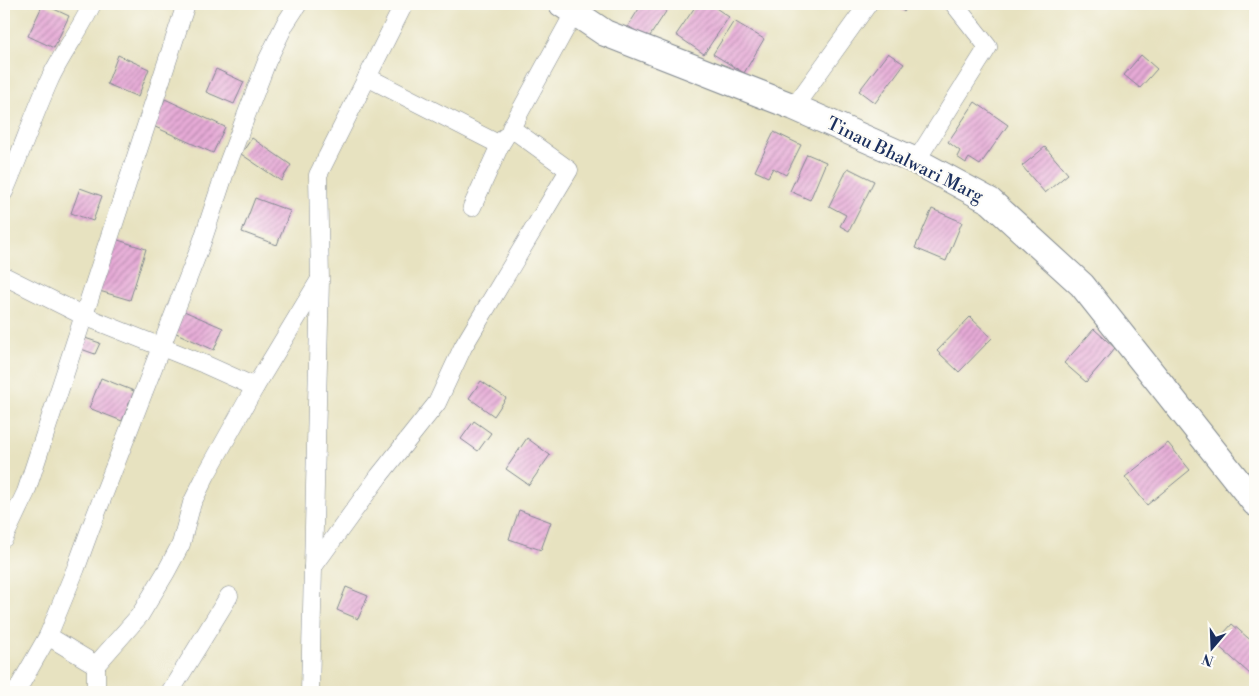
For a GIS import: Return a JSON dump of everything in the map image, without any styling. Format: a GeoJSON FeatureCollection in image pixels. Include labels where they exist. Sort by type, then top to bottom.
{"type":"FeatureCollection","features":[{"type":"Feature","properties":{"kind":"street"},"geometry":{"type":"LineString","coordinates":[[4,192],[50,80],[92,4]]}},
{"type":"Feature","properties":{"kind":"street"},"geometry":{"type":"LineString","coordinates":[[4,538],[26,492],[186,4]]}},
{"type":"Feature","properties":{"kind":"street"},"geometry":{"type":"LineString","coordinates":[[16,692],[48,636],[76,568],[202,242],[228,163],[267,61],[285,24],[298,4]]}},
{"type":"Feature","properties":{"kind":"street"},"geometry":{"type":"LineString","coordinates":[[310,692],[320,280],[318,175],[404,4]]}},
{"type":"Feature","properties":{"kind":"street"},"geometry":{"type":"LineString","coordinates":[[794,107],[868,4]]}},
{"type":"Feature","properties":{"kind":"street"},"geometry":{"type":"LineString","coordinates":[[916,161],[988,47],[954,4]]}},
{"type":"Feature","properties":{"kind":"street"},"geometry":{"type":"LineString","coordinates":[[472,207],[500,145],[511,128],[568,8]]}},
{"type":"Feature","properties":{"kind":"street","name":"Tinau Bhalwari Marg"},"geometry":{"type":"LineString","coordinates":[[568,8],[605,33],[794,107],[916,161],[990,201],[1082,285],[1255,503]]}},
{"type":"Feature","properties":{"kind":"street"},"geometry":{"type":"LineString","coordinates":[[367,76],[500,145]]}},
{"type":"Feature","properties":{"kind":"street"},"geometry":{"type":"LineString","coordinates":[[313,567],[379,476],[437,403],[464,347],[569,170],[511,128]]}},
{"type":"Feature","properties":{"kind":"street"},"geometry":{"type":"LineString","coordinates":[[4,276],[84,316],[255,386]]}},
{"type":"Feature","properties":{"kind":"street"},"geometry":{"type":"LineString","coordinates":[[96,692],[96,665],[140,616],[166,572],[181,544],[192,503],[206,475],[255,386],[320,280]]}},
{"type":"Feature","properties":{"kind":"street"},"geometry":{"type":"LineString","coordinates":[[170,692],[229,596]]}},
{"type":"Feature","properties":{"kind":"street"},"geometry":{"type":"LineString","coordinates":[[48,636],[96,665]]}},
{"type":"Feature","properties":{"kind":"building"},"geometry":{"type":"Polygon","coordinates":[[[43,4],[69,16],[54,48],[28,36],[43,4]]]}},
{"type":"Feature","properties":{"kind":"building"},"geometry":{"type":"Polygon","coordinates":[[[642,4],[671,4],[648,39],[628,26],[642,4]]]}},
{"type":"Feature","properties":{"kind":"building"},"geometry":{"type":"Polygon","coordinates":[[[697,4],[710,4],[729,17],[704,54],[676,35],[697,4]]]}},
{"type":"Feature","properties":{"kind":"building"},"geometry":{"type":"Polygon","coordinates":[[[895,4],[911,4],[904,12],[895,4]]]}},
{"type":"Feature","properties":{"kind":"building"},"geometry":{"type":"Polygon","coordinates":[[[734,21],[764,39],[744,73],[713,54],[734,21]]]}},
{"type":"Feature","properties":{"kind":"building"},"geometry":{"type":"Polygon","coordinates":[[[888,53],[904,64],[875,103],[859,91],[888,53]]]}},
{"type":"Feature","properties":{"kind":"building"},"geometry":{"type":"Polygon","coordinates":[[[118,55],[149,69],[138,97],[107,84],[118,55]]]}},
{"type":"Feature","properties":{"kind":"building"},"geometry":{"type":"Polygon","coordinates":[[[1141,55],[1157,69],[1140,88],[1124,75],[1141,55]]]}},
{"type":"Feature","properties":{"kind":"building"},"geometry":{"type":"Polygon","coordinates":[[[216,69],[244,82],[234,104],[206,92],[216,69]]]}},
{"type":"Feature","properties":{"kind":"building"},"geometry":{"type":"Polygon","coordinates":[[[165,99],[225,127],[213,153],[153,126],[165,99]]]}},
{"type":"Feature","properties":{"kind":"building"},"geometry":{"type":"Polygon","coordinates":[[[975,102],[1008,125],[980,165],[969,158],[966,163],[957,157],[960,151],[948,142],[975,102]]]}},
{"type":"Feature","properties":{"kind":"building"},"geometry":{"type":"Polygon","coordinates":[[[774,132],[801,145],[786,175],[773,168],[768,177],[755,171],[774,132]]]}},
{"type":"Feature","properties":{"kind":"building"},"geometry":{"type":"Polygon","coordinates":[[[252,138],[291,165],[281,181],[241,154],[252,138]]]}},
{"type":"Feature","properties":{"kind":"building"},"geometry":{"type":"Polygon","coordinates":[[[1045,147],[1068,174],[1045,193],[1022,166],[1045,147]]]}},
{"type":"Feature","properties":{"kind":"building"},"geometry":{"type":"Polygon","coordinates":[[[807,154],[826,162],[810,200],[790,191],[807,154]]]}},
{"type":"Feature","properties":{"kind":"building"},"geometry":{"type":"Polygon","coordinates":[[[848,168],[874,181],[849,231],[840,226],[846,215],[829,206],[848,168]]]}},
{"type":"Feature","properties":{"kind":"building"},"geometry":{"type":"Polygon","coordinates":[[[80,188],[102,196],[93,221],[71,213],[80,188]]]}},
{"type":"Feature","properties":{"kind":"building"},"geometry":{"type":"Polygon","coordinates":[[[255,198],[290,211],[277,245],[242,232],[255,198]]]}},
{"type":"Feature","properties":{"kind":"building"},"geometry":{"type":"Polygon","coordinates":[[[932,209],[962,222],[946,261],[915,248],[932,209]]]}},
{"type":"Feature","properties":{"kind":"building"},"geometry":{"type":"Polygon","coordinates":[[[112,238],[146,249],[130,300],[96,290],[112,238]]]}},
{"type":"Feature","properties":{"kind":"building"},"geometry":{"type":"Polygon","coordinates":[[[184,311],[223,328],[214,350],[174,332],[184,311]]]}},
{"type":"Feature","properties":{"kind":"building"},"geometry":{"type":"Polygon","coordinates":[[[970,317],[992,338],[959,372],[937,351],[970,317]]]}},
{"type":"Feature","properties":{"kind":"building"},"geometry":{"type":"Polygon","coordinates":[[[1094,329],[1115,348],[1086,382],[1064,363],[1094,329]]]}},
{"type":"Feature","properties":{"kind":"building"},"geometry":{"type":"Polygon","coordinates":[[[85,338],[100,343],[95,354],[81,349],[85,338]]]}},
{"type":"Feature","properties":{"kind":"building"},"geometry":{"type":"Polygon","coordinates":[[[101,378],[134,391],[122,421],[89,408],[101,378]]]}},
{"type":"Feature","properties":{"kind":"building"},"geometry":{"type":"Polygon","coordinates":[[[481,381],[506,398],[494,416],[469,398],[481,381]]]}},
{"type":"Feature","properties":{"kind":"building"},"geometry":{"type":"Polygon","coordinates":[[[474,421],[491,433],[478,451],[461,439],[474,421]]]}},
{"type":"Feature","properties":{"kind":"building"},"geometry":{"type":"Polygon","coordinates":[[[527,438],[550,455],[529,485],[506,469],[527,438]]]}},
{"type":"Feature","properties":{"kind":"building"},"geometry":{"type":"Polygon","coordinates":[[[1168,443],[1190,470],[1147,505],[1125,477],[1168,443]]]}},
{"type":"Feature","properties":{"kind":"building"},"geometry":{"type":"Polygon","coordinates":[[[519,510],[551,522],[541,550],[509,539],[519,510]]]}},
{"type":"Feature","properties":{"kind":"building"},"geometry":{"type":"Polygon","coordinates":[[[346,587],[368,596],[358,619],[337,610],[346,587]]]}},
{"type":"Feature","properties":{"kind":"building"},"geometry":{"type":"Polygon","coordinates":[[[1232,624],[1255,644],[1255,668],[1250,674],[1215,643],[1232,624]]]}}]}
